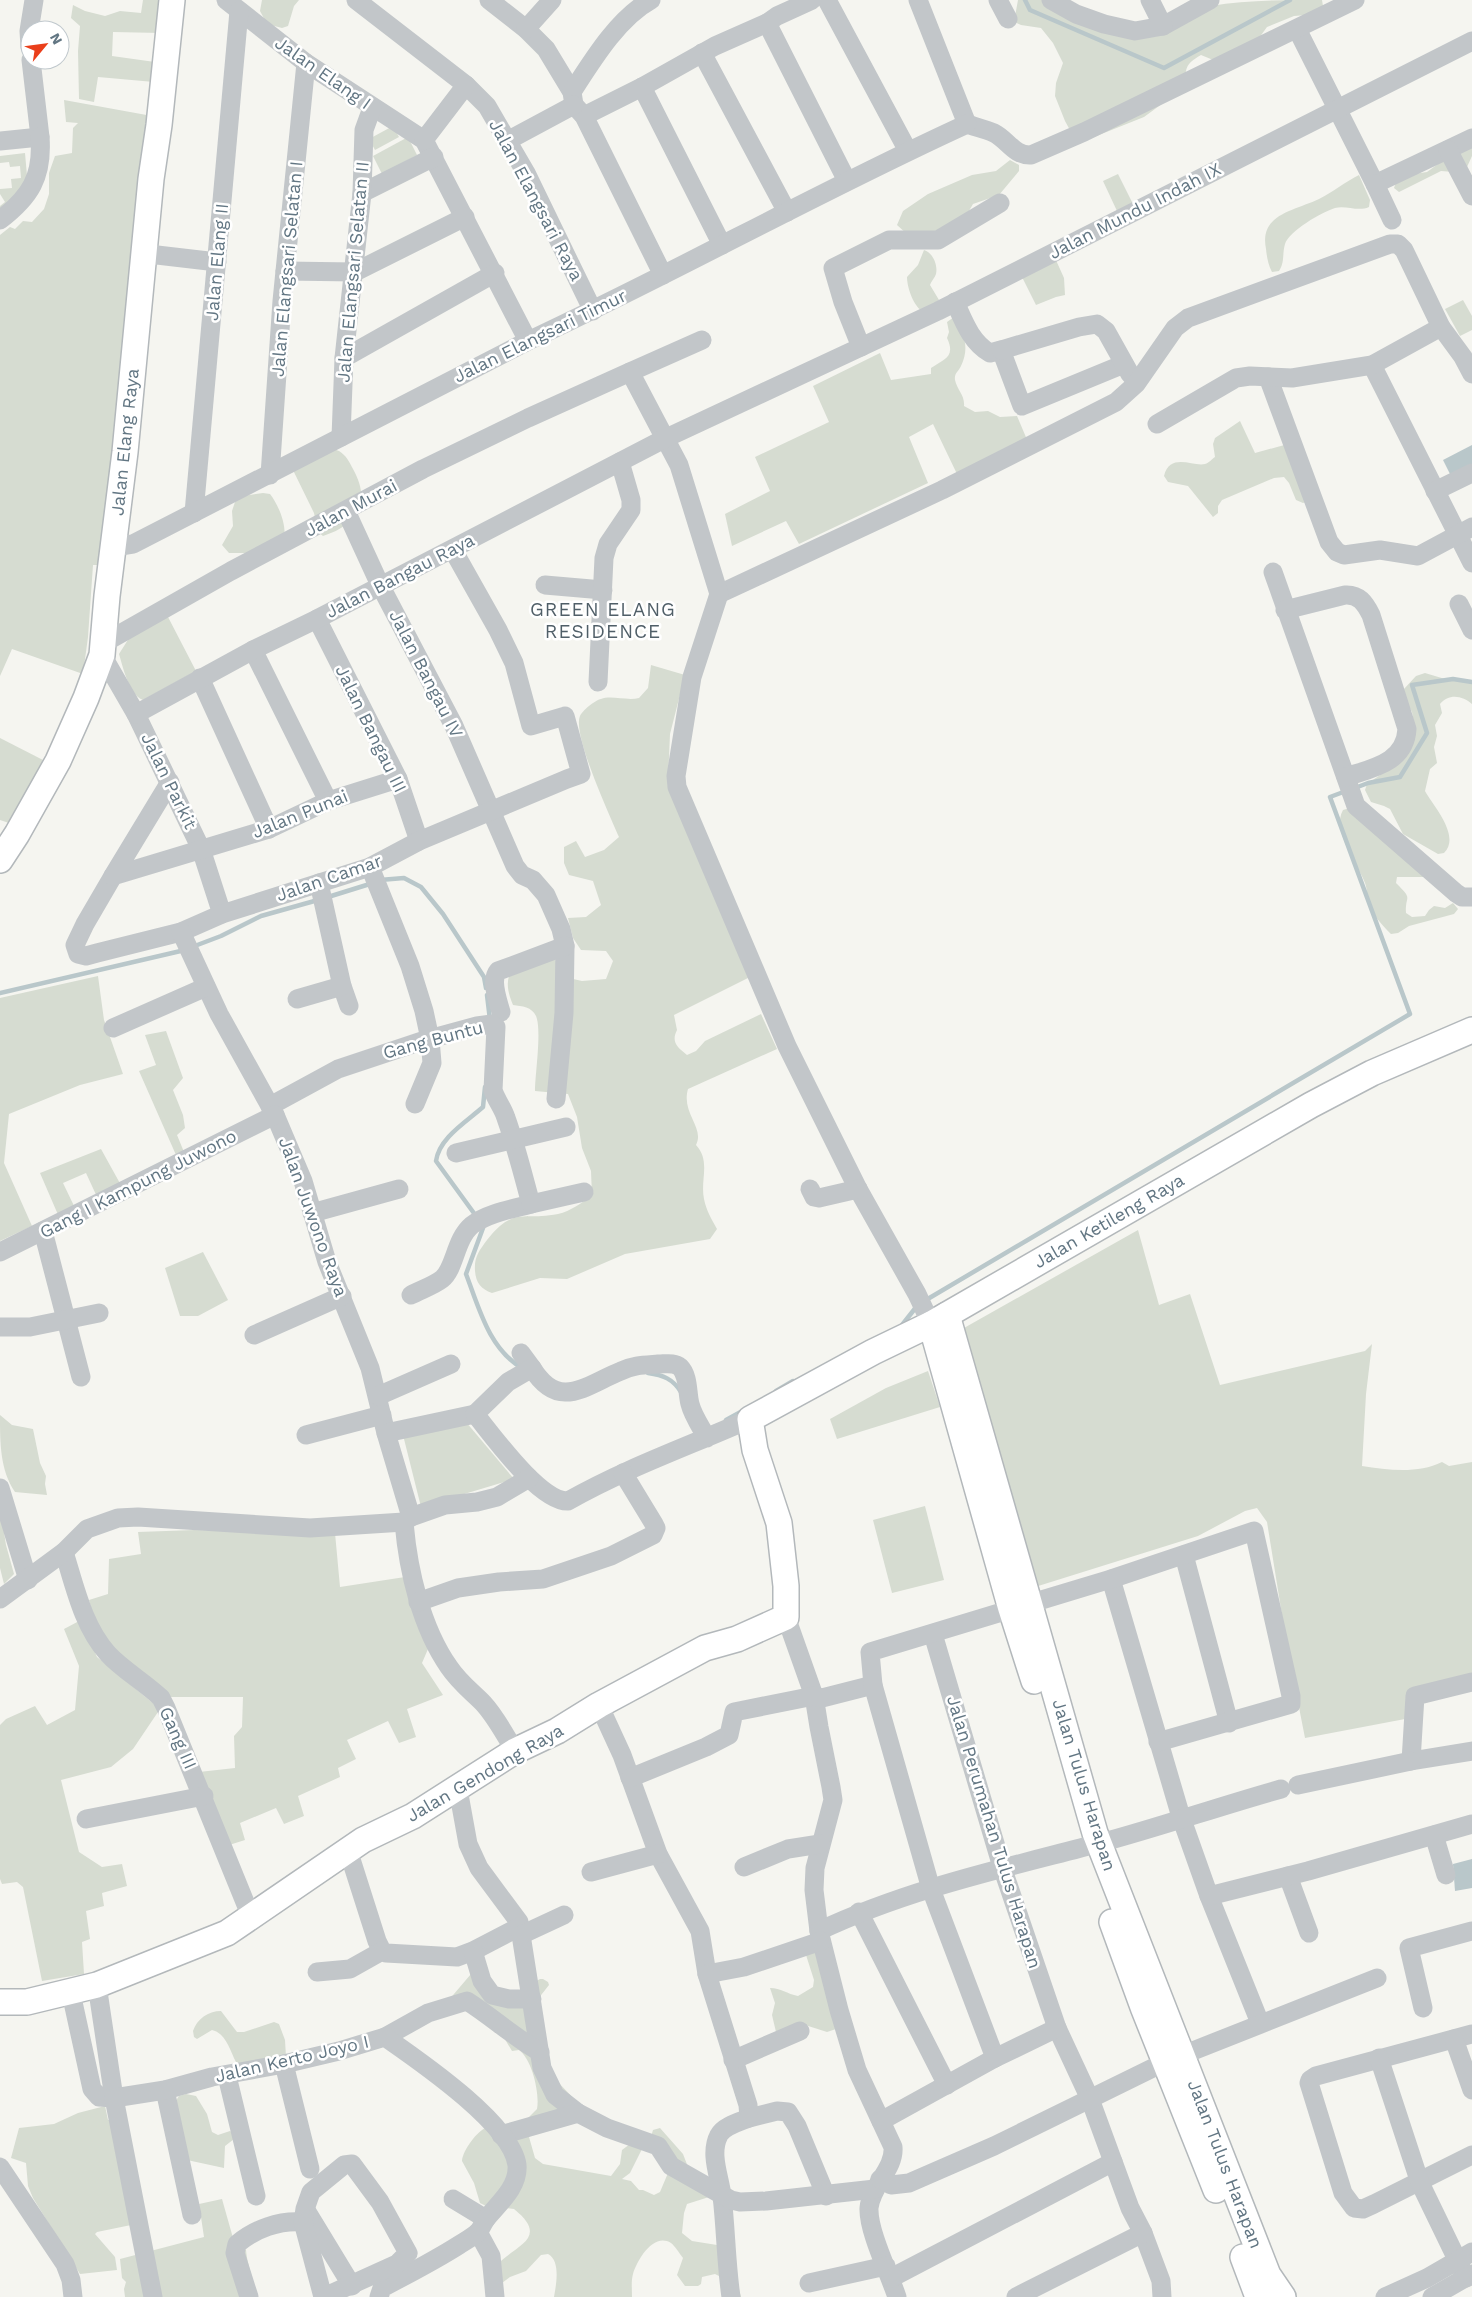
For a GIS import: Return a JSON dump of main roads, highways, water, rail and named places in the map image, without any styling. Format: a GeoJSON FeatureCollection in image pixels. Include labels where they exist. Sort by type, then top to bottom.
{"type":"FeatureCollection","features":[{"type":"Feature","properties":{"kind":"main road","name":"Jalan Elang Raya"},"geometry":{"type":"LineString","coordinates":[[0,860],[17,834],[58,761],[86,698],[103,649],[143,257],[172,0]]}},
{"type":"Feature","properties":{"kind":"main road","name":"Jalan Ketileng Raya"},"geometry":{"type":"LineString","coordinates":[[786,1618],[786,1586],[779,1523],[755,1450],[750,1419],[873,1352],[1311,1105],[1372,1073],[1472,1030]]}},
{"type":"Feature","properties":{"kind":"main road","name":"Jalan Tulus Harapan"},"geometry":{"type":"LineString","coordinates":[[935,1317],[1092,1845],[1174,2059],[1258,2297]]}},
{"type":"Feature","properties":{"kind":"main road","name":"Jalan Gendong Raya"},"geometry":{"type":"LineString","coordinates":[[0,2002],[27,2002],[97,1985],[227,1932],[363,1840],[413,1816],[515,1751],[557,1731],[599,1705],[705,1648],[737,1639],[786,1618]]}},
{"type":"Feature","properties":{"kind":"main road","name":"Jalan Tulus Harapan"},"geometry":{"type":"LineString","coordinates":[[1174,2059],[1268,2275],[1283,2297]]}},
{"type":"Feature","properties":{"kind":"waterway"},"geometry":{"type":"LineString","coordinates":[[1025,0],[1030,10],[1164,68],[1290,0]]}},
{"type":"Feature","properties":{"kind":"waterway"},"geometry":{"type":"LineString","coordinates":[[1355,788],[1368,783],[1400,777],[1427,733],[1412,685],[1453,679],[1472,682]]}},
{"type":"Feature","properties":{"kind":"waterway"},"geometry":{"type":"LineString","coordinates":[[926,1300],[1410,1014],[1330,797],[1346,791]]}},
{"type":"Feature","properties":{"kind":"waterway"},"geometry":{"type":"LineString","coordinates":[[380,880],[404,878],[421,887],[443,914],[484,977],[486,988]]}},
{"type":"Feature","properties":{"kind":"waterway"},"geometry":{"type":"LineString","coordinates":[[328,897],[373,883]]}},
{"type":"Feature","properties":{"kind":"waterway"},"geometry":{"type":"LineString","coordinates":[[192,947],[221,936],[261,916],[318,900]]}},
{"type":"Feature","properties":{"kind":"waterway"},"geometry":{"type":"LineString","coordinates":[[0,993],[185,950]]}},
{"type":"Feature","properties":{"kind":"waterway"},"geometry":{"type":"LineString","coordinates":[[487,995],[490,1020]]}},
{"type":"Feature","properties":{"kind":"waterway"},"geometry":{"type":"LineString","coordinates":[[476,1216],[436,1161],[442,1145],[448,1138],[483,1107],[485,1087]]}},
{"type":"Feature","properties":{"kind":"waterway"},"geometry":{"type":"LineString","coordinates":[[482,1225],[483,1228],[466,1274],[486,1327],[493,1339],[501,1350],[522,1368]]}},
{"type":"Feature","properties":{"kind":"waterway"},"geometry":{"type":"LineString","coordinates":[[902,1325],[917,1306]]}},
{"type":"Feature","properties":{"kind":"waterway"},"geometry":{"type":"LineString","coordinates":[[648,1373],[667,1378],[681,1392]]}},
{"type":"Feature","properties":{"kind":"waterway"},"geometry":{"type":"LineString","coordinates":[[776,1391],[793,1381]]}},
{"type":"Feature","properties":{"kind":"waterway"},"geometry":{"type":"LineString","coordinates":[[726,1420],[746,1409]]}},
{"type":"Feature","properties":{"kind":"district","name":"GREEN ELANG RESIDENCE"},"geometry":{"type":"Point","coordinates":[603,620]}}]}
